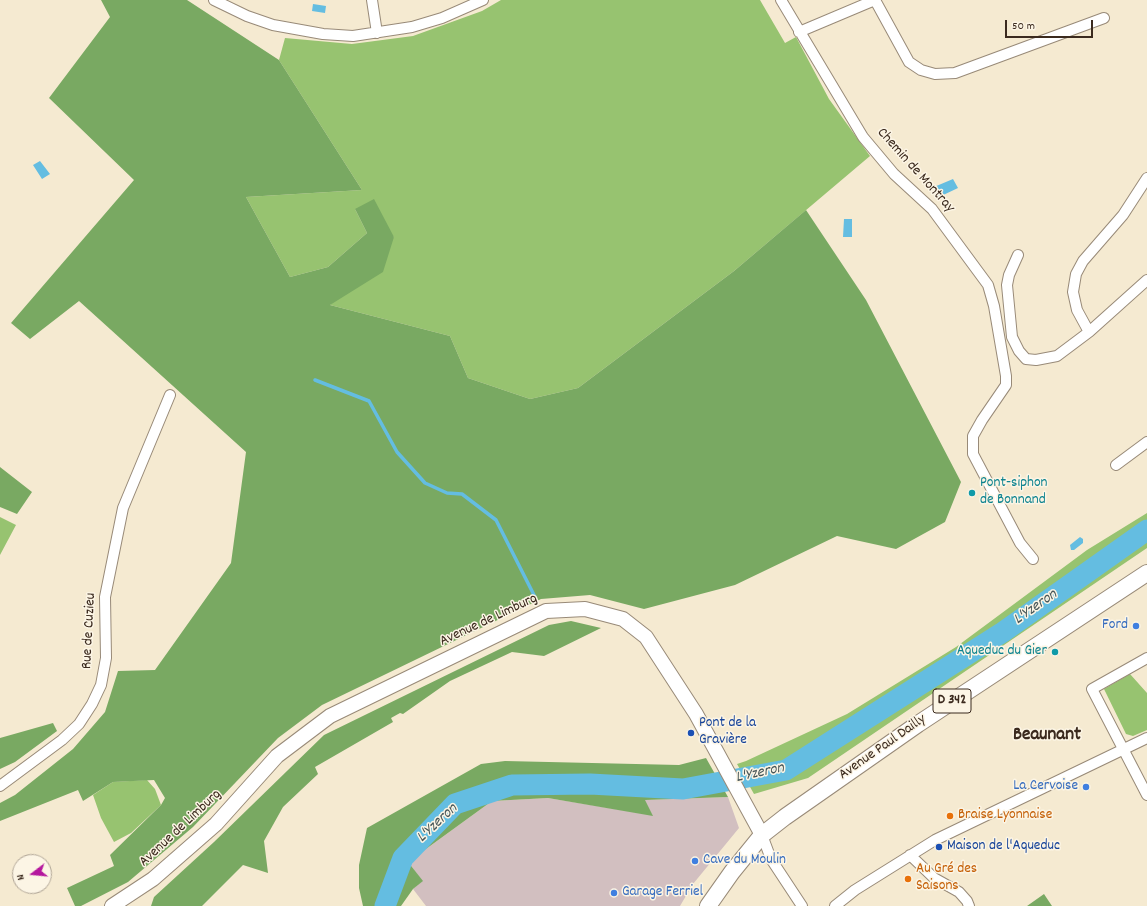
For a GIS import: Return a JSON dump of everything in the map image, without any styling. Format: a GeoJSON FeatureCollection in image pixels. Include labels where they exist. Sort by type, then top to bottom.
{"type":"FeatureCollection","features":[{"type":"Feature","properties":{"kind":"main road","name":"Avenue Paul Dailly"},"geometry":{"type":"LineString","coordinates":[[762,835],[811,798],[902,735],[1147,572]]}},
{"type":"Feature","properties":{"kind":"main road","name":"D 342"},"geometry":{"type":"LineString","coordinates":[[708,906],[732,872],[762,835]]}},
{"type":"Feature","properties":{"kind":"street"},"geometry":{"type":"LineString","coordinates":[[214,0],[247,16],[288,28],[353,36],[412,27],[442,18],[483,0]]}},
{"type":"Feature","properties":{"kind":"street"},"geometry":{"type":"LineString","coordinates":[[372,0],[378,33]]}},
{"type":"Feature","properties":{"kind":"street","name":"Chemin de Montray"},"geometry":{"type":"LineString","coordinates":[[781,0],[863,137],[894,174],[932,209],[988,285],[994,306],[1006,385],[973,436],[973,454],[1020,543],[1033,560]]}},
{"type":"Feature","properties":{"kind":"street"},"geometry":{"type":"LineString","coordinates":[[799,32],[875,0],[909,62],[921,70],[935,74],[955,73],[1104,18]]}},
{"type":"Feature","properties":{"kind":"street"},"geometry":{"type":"LineString","coordinates":[[1089,332],[1077,310],[1073,292],[1076,274],[1083,261],[1123,214],[1147,178]]}},
{"type":"Feature","properties":{"kind":"street"},"geometry":{"type":"LineString","coordinates":[[1018,255],[1008,275],[1008,285],[1012,337],[1019,351],[1026,359],[1036,360],[1056,356],[1089,332],[1147,280]]}},
{"type":"Feature","properties":{"kind":"street","name":"Rue de Cuzieu"},"geometry":{"type":"LineString","coordinates":[[0,786],[62,740],[79,724],[92,704],[101,685],[106,658],[105,597],[123,508],[170,395]]}},
{"type":"Feature","properties":{"kind":"street"},"geometry":{"type":"LineString","coordinates":[[1116,465],[1147,442]]}},
{"type":"Feature","properties":{"kind":"street","name":"Avenue de Limburg"},"geometry":{"type":"LineString","coordinates":[[112,906],[153,879],[216,824],[277,756],[330,716],[546,612],[585,609],[623,619],[646,637],[682,691],[744,801],[762,835],[772,859],[802,906]]}},
{"type":"Feature","properties":{"kind":"street"},"geometry":{"type":"LineString","coordinates":[[1147,658],[1092,689],[1147,795]]}},
{"type":"Feature","properties":{"kind":"street"},"geometry":{"type":"LineString","coordinates":[[835,906],[855,890],[942,836],[1147,738]]}},
{"type":"Feature","properties":{"kind":"street"},"geometry":{"type":"LineString","coordinates":[[910,855],[934,878],[959,892],[969,906]]}},
{"type":"Feature","properties":{"kind":"shaded area"},"geometry":{"type":"Polygon","coordinates":[[[728,797],[739,828],[693,884],[680,906],[426,906],[413,889],[422,881],[408,862],[492,801],[548,798],[652,815],[644,800],[728,797]]]}},
{"type":"Feature","properties":{"kind":"green space"},"geometry":{"type":"Polygon","coordinates":[[[101,0],[187,0],[279,60],[362,190],[246,197],[290,277],[328,267],[367,233],[355,209],[374,199],[394,237],[383,272],[330,305],[450,336],[468,378],[530,399],[578,388],[734,271],[806,210],[866,300],[961,482],[945,522],[896,549],[837,536],[735,585],[644,609],[590,595],[541,599],[322,705],[278,738],[193,827],[128,882],[81,906],[75,906],[67,888],[114,866],[110,855],[161,805],[165,798],[154,780],[113,782],[83,801],[78,790],[0,821],[0,803],[15,795],[73,749],[105,712],[118,671],[155,670],[231,563],[246,452],[79,301],[30,339],[11,323],[134,180],[49,98],[110,17],[101,0]]]}},
{"type":"Feature","properties":{"kind":"green space"},"geometry":{"type":"Polygon","coordinates":[[[501,0],[760,0],[785,43],[796,37],[829,99],[870,156],[734,271],[578,388],[530,399],[468,378],[450,336],[330,305],[394,237],[355,209],[367,233],[328,267],[290,277],[246,197],[362,190],[279,60],[285,38],[352,44],[413,36],[482,11],[501,0]]]}},
{"type":"Feature","properties":{"kind":"green space"},"geometry":{"type":"Polygon","coordinates":[[[0,467],[32,492],[17,514],[0,507],[0,467]]]}},
{"type":"Feature","properties":{"kind":"green space"},"geometry":{"type":"Polygon","coordinates":[[[1147,513],[1147,548],[808,778],[754,794],[737,764],[847,714],[956,647],[1087,550],[1147,513]]]}},
{"type":"Feature","properties":{"kind":"green space"},"geometry":{"type":"Polygon","coordinates":[[[0,517],[16,525],[0,555],[0,517]]]}},
{"type":"Feature","properties":{"kind":"green space"},"geometry":{"type":"Polygon","coordinates":[[[571,621],[601,628],[544,656],[512,652],[450,681],[403,714],[400,713],[391,718],[393,722],[315,767],[318,774],[283,807],[264,841],[268,873],[243,865],[202,906],[151,906],[154,897],[214,842],[324,735],[549,625],[571,621]]]}},
{"type":"Feature","properties":{"kind":"green space"},"geometry":{"type":"Polygon","coordinates":[[[1130,674],[1147,693],[1147,730],[1133,736],[1126,734],[1104,689],[1130,674]]]}},
{"type":"Feature","properties":{"kind":"green space"},"geometry":{"type":"Polygon","coordinates":[[[53,723],[57,731],[15,762],[0,769],[0,738],[53,723]]]}},
{"type":"Feature","properties":{"kind":"green space"},"geometry":{"type":"Polygon","coordinates":[[[706,758],[728,797],[645,800],[653,816],[548,798],[492,801],[408,862],[423,881],[413,889],[401,906],[363,906],[359,888],[359,865],[367,828],[481,764],[505,761],[679,765],[706,758]]]}},
{"type":"Feature","properties":{"kind":"green space"},"geometry":{"type":"Polygon","coordinates":[[[147,780],[155,789],[161,805],[131,833],[114,842],[101,818],[93,795],[113,782],[147,780]]]}},
{"type":"Feature","properties":{"kind":"green space"},"geometry":{"type":"Polygon","coordinates":[[[1044,894],[1052,906],[1027,906],[1044,894]]]}},
{"type":"Feature","properties":{"kind":"water"},"geometry":{"type":"Polygon","coordinates":[[[313,4],[326,6],[325,13],[312,11],[313,4]]]}},
{"type":"Feature","properties":{"kind":"water"},"geometry":{"type":"Polygon","coordinates":[[[40,161],[50,174],[42,179],[33,165],[40,161]]]}},
{"type":"Feature","properties":{"kind":"water"},"geometry":{"type":"Polygon","coordinates":[[[953,179],[958,188],[939,197],[934,187],[953,179]]]}},
{"type":"Feature","properties":{"kind":"water"},"geometry":{"type":"Polygon","coordinates":[[[844,219],[852,219],[852,237],[843,237],[844,219]]]}},
{"type":"Feature","properties":{"kind":"water"},"geometry":{"type":"Polygon","coordinates":[[[1080,537],[1083,539],[1083,543],[1074,550],[1071,550],[1070,545],[1080,537]]]}},
{"type":"Feature","properties":{"kind":"waterway"},"geometry":{"type":"LineString","coordinates":[[315,380],[369,401],[397,452],[425,483],[447,493],[462,494],[496,520],[535,597]]}},
{"type":"Feature","properties":{"kind":"waterway","name":"L'Yzeron"},"geometry":{"type":"LineString","coordinates":[[385,906],[403,858],[455,804],[512,785],[590,784],[683,789],[786,770],[1003,632],[1147,530]]}},
{"type":"Feature","properties":{"kind":"place","name":"Pont-siphon de Bonnand"},"geometry":{"type":"Point","coordinates":[972,493]}},
{"type":"Feature","properties":{"kind":"place","name":"Ford"},"geometry":{"type":"Point","coordinates":[1136,626]}},
{"type":"Feature","properties":{"kind":"place","name":"Aqueduc du Gier"},"geometry":{"type":"Point","coordinates":[1055,652]}},
{"type":"Feature","properties":{"kind":"place","name":"Pont de la Gravière"},"geometry":{"type":"Point","coordinates":[691,733]}},
{"type":"Feature","properties":{"kind":"place","name":"La Cervoise"},"geometry":{"type":"Point","coordinates":[1086,787]}},
{"type":"Feature","properties":{"kind":"place","name":"Braise Lyonnaise"},"geometry":{"type":"Point","coordinates":[950,816]}},
{"type":"Feature","properties":{"kind":"place","name":"Maison de l'Aqueduc"},"geometry":{"type":"Point","coordinates":[939,847]}},
{"type":"Feature","properties":{"kind":"place","name":"Cave du Moulin"},"geometry":{"type":"Point","coordinates":[695,861]}},
{"type":"Feature","properties":{"kind":"place","name":"Au Gré des Saisons"},"geometry":{"type":"Point","coordinates":[908,879]}},
{"type":"Feature","properties":{"kind":"place","name":"Garage Ferriel"},"geometry":{"type":"Point","coordinates":[614,893]}},
{"type":"Feature","properties":{"kind":"district","name":"Beaunant"},"geometry":{"type":"Point","coordinates":[1047,736]}}]}
